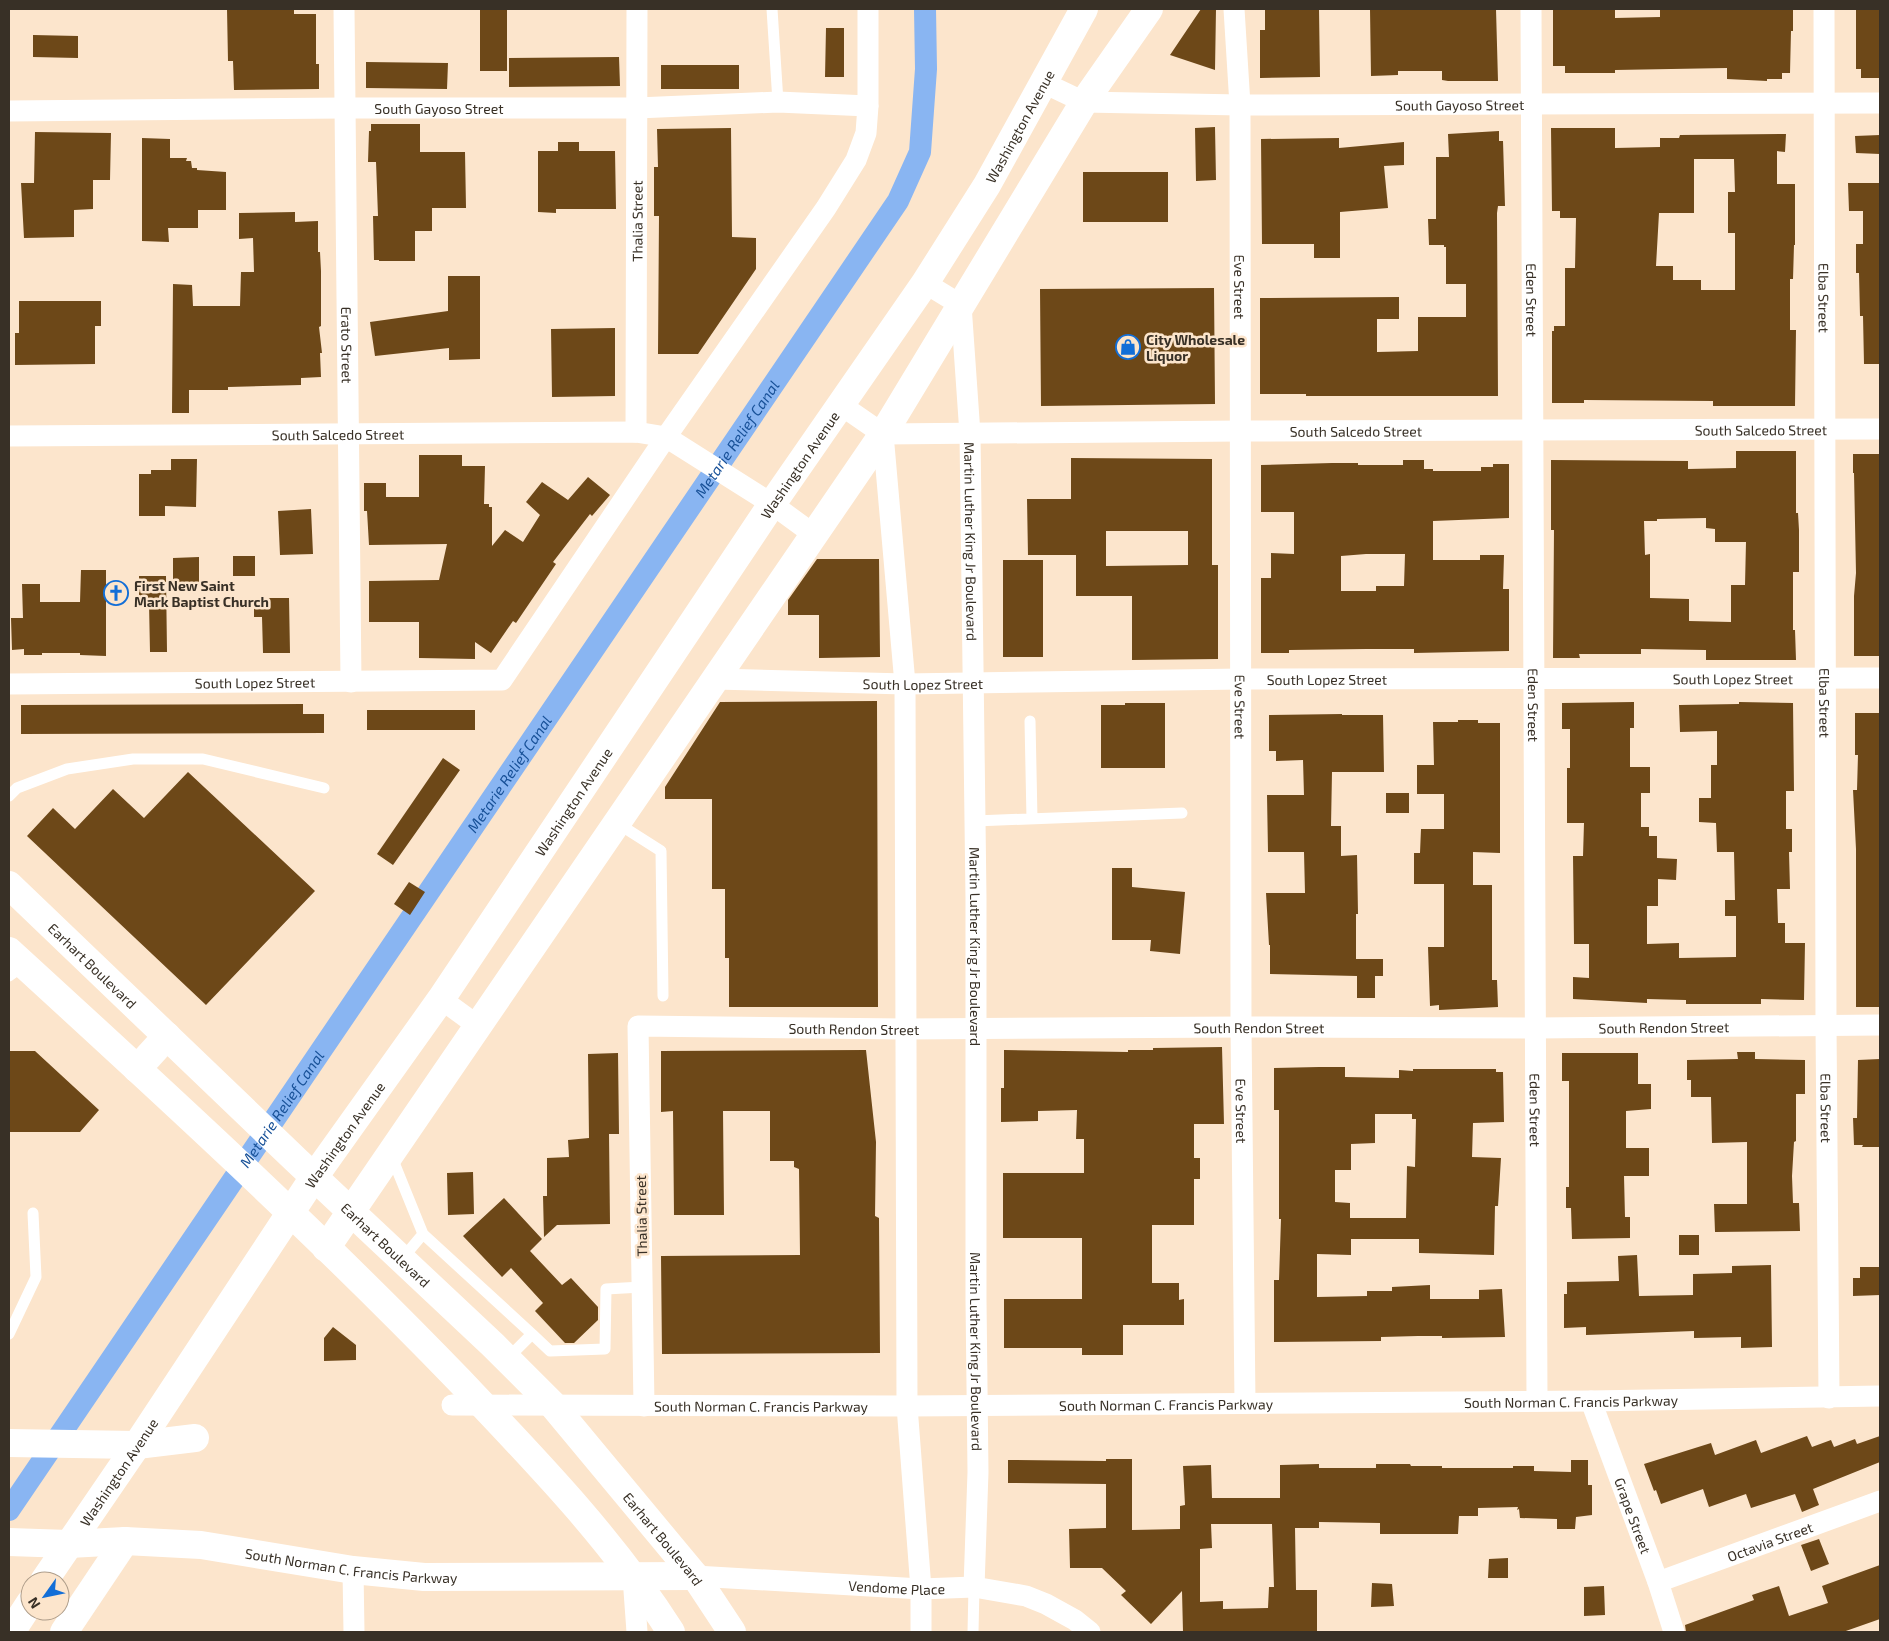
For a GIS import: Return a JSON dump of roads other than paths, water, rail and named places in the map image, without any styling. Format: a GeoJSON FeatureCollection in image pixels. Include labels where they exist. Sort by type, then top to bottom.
{"type":"FeatureCollection","features":[{"type":"Feature","properties":{"kind":"street","name":"Erato Street"},"geometry":{"type":"LineString","coordinates":[[344,9],[351,682]]}},
{"type":"Feature","properties":{"kind":"street","name":"Thalia Street"},"geometry":{"type":"LineString","coordinates":[[636,432],[637,9]]}},
{"type":"Feature","properties":{"kind":"street"},"geometry":{"type":"LineString","coordinates":[[813,534],[772,504],[666,437],[826,208],[856,160],[866,134],[868,106],[868,9]]}},
{"type":"Feature","properties":{"kind":"street","name":"Washington Avenue"},"geometry":{"type":"LineString","coordinates":[[51,1571],[290,1214],[305,1169],[441,999],[772,504],[925,283],[987,185],[1084,9]]}},
{"type":"Feature","properties":{"kind":"street"},"geometry":{"type":"LineString","coordinates":[[326,1248],[350,1210],[617,824],[883,434],[1084,102],[1149,9]]}},
{"type":"Feature","properties":{"kind":"street","name":"Eve Street"},"geometry":{"type":"LineString","coordinates":[[1234,9],[1240,105],[1241,1027],[1245,1403]]}},
{"type":"Feature","properties":{"kind":"street","name":"Eden Street"},"geometry":{"type":"LineString","coordinates":[[1531,9],[1537,1401]]}},
{"type":"Feature","properties":{"kind":"street","name":"Elba Street"},"geometry":{"type":"LineString","coordinates":[[1824,9],[1826,1025],[1829,1398]]}},
{"type":"Feature","properties":{"kind":"street","name":"South Gayoso Street"},"geometry":{"type":"LineString","coordinates":[[1044,83],[1084,102],[1240,105],[1880,103]]}},
{"type":"Feature","properties":{"kind":"street","name":"South Gayoso Street"},"geometry":{"type":"LineString","coordinates":[[9,111],[637,108],[778,102],[868,106]]}},
{"type":"Feature","properties":{"kind":"street"},"geometry":{"type":"LineString","coordinates":[[925,283],[961,305]]}},
{"type":"Feature","properties":{"kind":"street","name":"Martin Luther King Jr Boulevard"},"geometry":{"type":"LineString","coordinates":[[961,305],[970,434],[974,684],[978,1472],[974,1587]]}},
{"type":"Feature","properties":{"kind":"street"},"geometry":{"type":"LineString","coordinates":[[841,405],[883,434]]}},
{"type":"Feature","properties":{"kind":"street","name":"South Salcedo Street"},"geometry":{"type":"LineString","coordinates":[[883,434],[1880,429]]}},
{"type":"Feature","properties":{"kind":"street","name":"South Salcedo Street"},"geometry":{"type":"LineString","coordinates":[[9,436],[636,432],[666,437]]}},
{"type":"Feature","properties":{"kind":"street"},"geometry":{"type":"LineString","coordinates":[[883,434],[905,684],[907,1406],[921,1589],[921,1632]]}},
{"type":"Feature","properties":{"kind":"street","name":"South Lopez Street"},"geometry":{"type":"LineString","coordinates":[[9,684],[502,680],[666,437]]}},
{"type":"Feature","properties":{"kind":"street","name":"South Lopez Street"},"geometry":{"type":"LineString","coordinates":[[715,679],[974,684],[1242,679],[1880,678]]}},
{"type":"Feature","properties":{"kind":"street","name":"Earhart Boulevard"},"geometry":{"type":"LineString","coordinates":[[9,885],[552,1404],[694,1576],[732,1632]]}},
{"type":"Feature","properties":{"kind":"street"},"geometry":{"type":"LineString","coordinates":[[14,964],[136,1069],[381,1300],[560,1487],[634,1577],[671,1632]]}},
{"type":"Feature","properties":{"kind":"street"},"geometry":{"type":"LineString","coordinates":[[441,999],[478,1026]]}},
{"type":"Feature","properties":{"kind":"street","name":"South Rendon Street"},"geometry":{"type":"LineString","coordinates":[[638,1026],[905,1030],[976,1028],[1536,1028],[1880,1025]]}},
{"type":"Feature","properties":{"kind":"street","name":"Thalia Street"},"geometry":{"type":"LineString","coordinates":[[638,1026],[644,1406]]}},
{"type":"Feature","properties":{"kind":"street"},"geometry":{"type":"LineString","coordinates":[[136,1069],[167,1036]]}},
{"type":"Feature","properties":{"kind":"street","name":"South Norman C. Francis Parkway"},"geometry":{"type":"LineString","coordinates":[[452,1405],[907,1406],[1592,1401],[1880,1396]]}},
{"type":"Feature","properties":{"kind":"street","name":"Grape Street"},"geometry":{"type":"LineString","coordinates":[[1592,1401],[1658,1582],[1674,1632]]}},
{"type":"Feature","properties":{"kind":"street"},"geometry":{"type":"LineString","coordinates":[[9,1443],[137,1445],[195,1438]]}},
{"type":"Feature","properties":{"kind":"street","name":"Octavia Street"},"geometry":{"type":"LineString","coordinates":[[1658,1582],[1880,1500]]}},
{"type":"Feature","properties":{"kind":"street"},"geometry":{"type":"LineString","coordinates":[[64,1632],[125,1541]]}},
{"type":"Feature","properties":{"kind":"street","name":"South Norman C. Francis Parkway"},"geometry":{"type":"LineString","coordinates":[[9,1542],[69,1544],[125,1541],[201,1545],[353,1570],[424,1577],[694,1576]]}},
{"type":"Feature","properties":{"kind":"street"},"geometry":{"type":"LineString","coordinates":[[353,1570],[354,1632]]}},
{"type":"Feature","properties":{"kind":"street","name":"Vendome Place"},"geometry":{"type":"LineString","coordinates":[[694,1576],[921,1589],[974,1587],[1026,1596],[1046,1604],[1075,1620],[1090,1632]]}},
{"type":"Feature","properties":{"kind":"street"},"geometry":{"type":"LineString","coordinates":[[634,1577],[637,1632]]}},
{"type":"Feature","properties":{"kind":"street"},"geometry":{"type":"LineString","coordinates":[[10,1632],[20,1618]]}},
{"type":"Feature","properties":{"kind":"lane"},"geometry":{"type":"LineString","coordinates":[[772,9],[778,102]]}},
{"type":"Feature","properties":{"kind":"lane"},"geometry":{"type":"LineString","coordinates":[[1030,721],[1032,819]]}},
{"type":"Feature","properties":{"kind":"lane"},"geometry":{"type":"LineString","coordinates":[[9,796],[17,788],[66,769],[133,759],[203,759],[324,788]]}},
{"type":"Feature","properties":{"kind":"lane"},"geometry":{"type":"LineString","coordinates":[[975,822],[1182,813]]}},
{"type":"Feature","properties":{"kind":"lane"},"geometry":{"type":"LineString","coordinates":[[617,824],[661,851],[663,996]]}},
{"type":"Feature","properties":{"kind":"lane"},"geometry":{"type":"LineString","coordinates":[[390,1152],[424,1234],[550,1351],[605,1349],[606,1289],[642,1287]]}},
{"type":"Feature","properties":{"kind":"lane"},"geometry":{"type":"LineString","coordinates":[[9,1334],[36,1277],[34,1213]]}},
{"type":"Feature","properties":{"kind":"lane"},"geometry":{"type":"LineString","coordinates":[[402,1259],[424,1234]]}},
{"type":"Feature","properties":{"kind":"lane"},"geometry":{"type":"LineString","coordinates":[[507,1359],[532,1334]]}},
{"type":"Feature","properties":{"kind":"lane"},"geometry":{"type":"LineString","coordinates":[[973,1632],[974,1587]]}},
{"type":"Feature","properties":{"kind":"waterway","name":"Metarie Relief Canal"},"geometry":{"type":"LineString","coordinates":[[9,1510],[898,201],[920,152],[926,69],[925,9]]}},
{"type":"Feature","properties":{"kind":"place","name":"City Wholesale Liquor"},"geometry":{"type":"Point","coordinates":[1128,347]}},
{"type":"Feature","properties":{"kind":"place","name":"First New Saint Mark Baptist Church"},"geometry":{"type":"Point","coordinates":[116,593]}}]}
